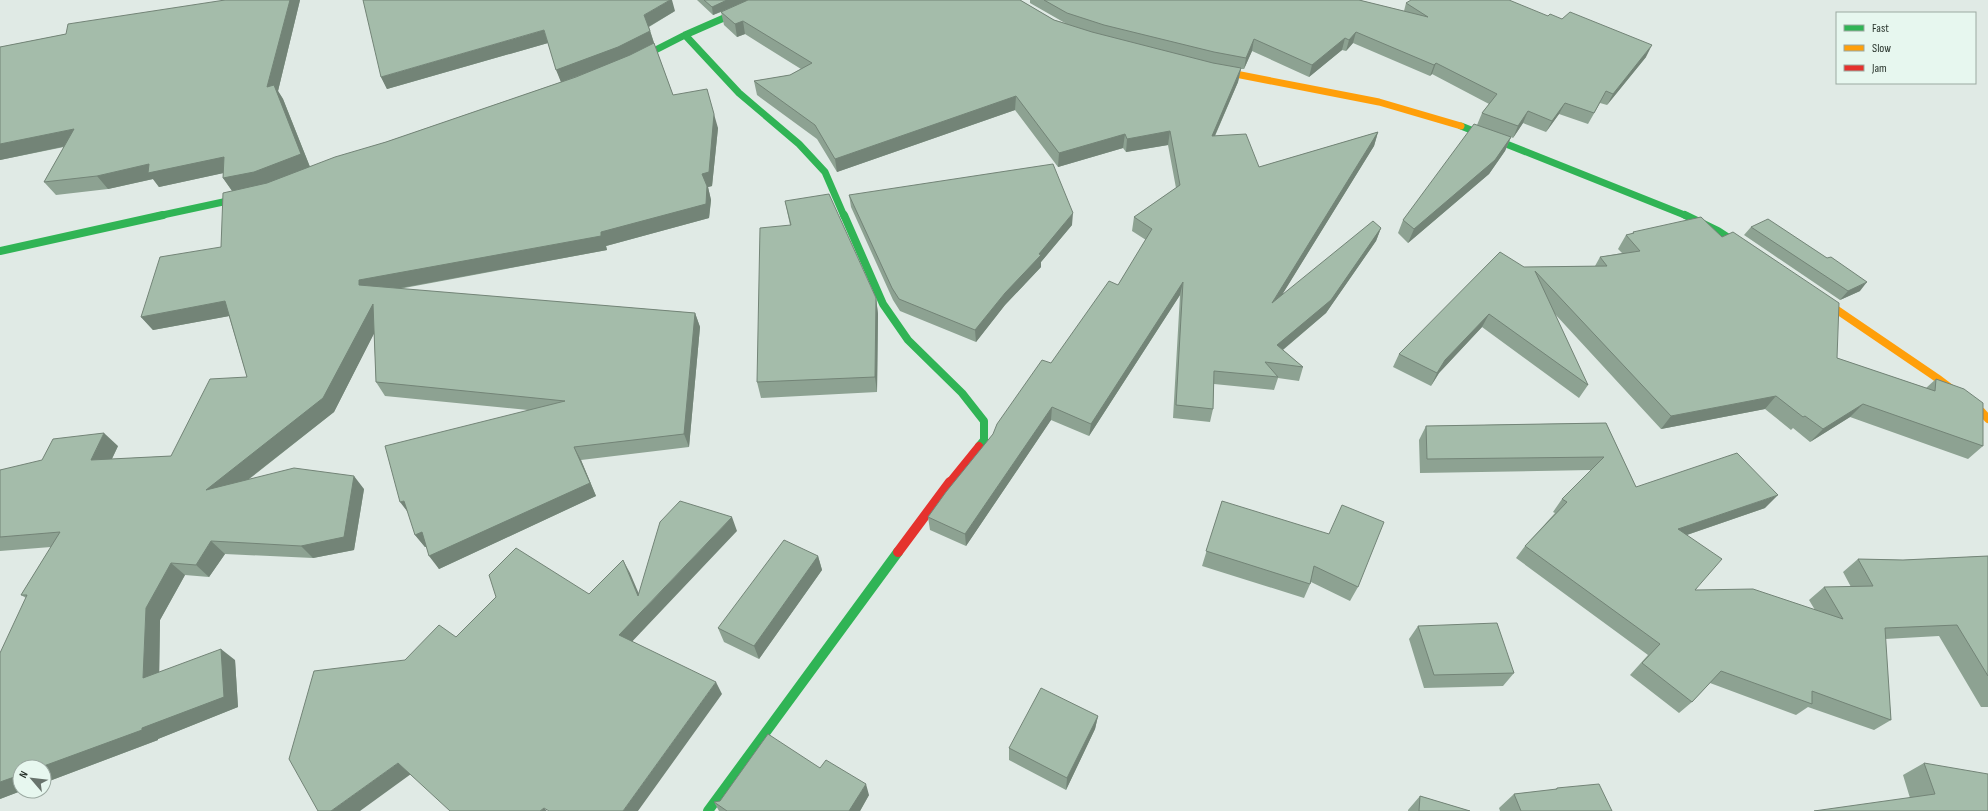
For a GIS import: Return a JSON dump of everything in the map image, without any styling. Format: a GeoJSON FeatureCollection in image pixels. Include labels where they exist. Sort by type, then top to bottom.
{"type":"FeatureCollection","features":[{"type":"Feature","properties":{"kind":"street"},"geometry":{"type":"LineString","coordinates":[[622,66],[685,35],[765,0]]}},
{"type":"Feature","properties":{"kind":"street"},"geometry":{"type":"LineString","coordinates":[[685,35],[738,94],[799,144],[825,172],[839,201],[851,235],[883,304],[908,340],[962,393],[984,421],[984,440],[938,496],[858,610],[748,753],[708,811]]}},
{"type":"Feature","properties":{"kind":"street"},"geometry":{"type":"LineString","coordinates":[[1204,68],[1280,84],[1365,99],[1434,117],[1549,159],[1703,223],[1724,234],[1760,259]]}},
{"type":"Feature","properties":{"kind":"street"},"geometry":{"type":"LineString","coordinates":[[0,251],[262,193]]}},
{"type":"Feature","properties":{"kind":"street"},"geometry":{"type":"LineString","coordinates":[[1805,289],[1936,378],[1982,412],[1988,419]]}},
{"type":"Feature","properties":{"kind":"building"},"geometry":{"type":"Polygon","coordinates":[[[225,0],[290,0],[267,87],[274,85],[301,154],[254,172],[223,178],[224,157],[148,173],[149,164],[97,176],[44,182],[74,129],[0,144],[0,47],[66,34],[68,24],[225,0]]]}},
{"type":"Feature","properties":{"kind":"building"},"geometry":{"type":"Polygon","coordinates":[[[363,0],[670,0],[644,15],[650,31],[618,47],[556,70],[544,30],[381,77],[363,0]]]}},
{"type":"Feature","properties":{"kind":"building"},"geometry":{"type":"Polygon","coordinates":[[[704,0],[727,0],[712,7],[704,0]]]}},
{"type":"Feature","properties":{"kind":"building"},"geometry":{"type":"Polygon","coordinates":[[[748,0],[1020,0],[1054,20],[1092,32],[1213,63],[1241,68],[1212,136],[1246,134],[1259,167],[1378,132],[1272,303],[1373,221],[1381,228],[1331,300],[1277,345],[1303,367],[1265,362],[1278,377],[1214,371],[1213,409],[1176,405],[1183,282],[1091,424],[1052,407],[965,534],[928,517],[946,492],[993,434],[997,424],[1042,360],[1051,363],[1109,281],[1118,285],[1152,229],[1134,217],[1180,185],[1170,131],[1127,139],[1125,134],[1059,153],[1016,96],[835,159],[815,125],[754,81],[790,75],[812,63],[743,21],[735,24],[721,12],[748,0]]]}},
{"type":"Feature","properties":{"kind":"building"},"geometry":{"type":"Polygon","coordinates":[[[1044,0],[1359,0],[1428,17],[1406,3],[1411,0],[1509,0],[1548,16],[1550,14],[1562,19],[1570,12],[1652,45],[1613,94],[1606,91],[1594,113],[1565,103],[1552,121],[1528,111],[1518,126],[1482,113],[1497,94],[1436,63],[1434,65],[1356,32],[1349,40],[1345,38],[1312,65],[1254,39],[1246,58],[1214,52],[1104,25],[1067,13],[1044,0]]]}},
{"type":"Feature","properties":{"kind":"building"},"geometry":{"type":"Polygon","coordinates":[[[654,43],[673,95],[707,89],[714,114],[709,172],[702,174],[707,186],[706,204],[601,232],[601,236],[359,280],[359,285],[695,313],[684,434],[574,447],[590,483],[429,556],[422,532],[415,535],[404,501],[400,502],[385,446],[565,401],[376,382],[373,304],[323,398],[206,490],[294,468],[354,476],[344,537],[301,546],[211,541],[196,565],[171,563],[146,608],[143,678],[221,649],[224,697],[142,728],[142,730],[52,763],[52,759],[12,759],[12,778],[0,782],[0,653],[27,595],[21,595],[60,532],[0,537],[0,470],[42,460],[53,439],[104,433],[91,460],[171,456],[210,379],[247,377],[225,301],[141,317],[160,257],[221,247],[223,193],[267,183],[335,157],[386,142],[576,77],[630,55],[654,43]]]}},
{"type":"Feature","properties":{"kind":"building"},"geometry":{"type":"Polygon","coordinates":[[[1474,124],[1511,137],[1495,160],[1414,229],[1403,220],[1474,124]]]}},
{"type":"Feature","properties":{"kind":"building"},"geometry":{"type":"Polygon","coordinates":[[[1053,164],[1073,213],[1039,254],[1041,255],[1005,293],[975,330],[899,299],[892,288],[849,195],[1053,164]]]}},
{"type":"Feature","properties":{"kind":"building"},"geometry":{"type":"Polygon","coordinates":[[[829,194],[876,298],[875,377],[757,382],[760,228],[791,225],[785,201],[829,194]]]}},
{"type":"Feature","properties":{"kind":"building"},"geometry":{"type":"Polygon","coordinates":[[[1701,217],[1722,237],[1733,232],[1839,303],[1837,358],[1935,391],[1936,379],[1964,389],[1983,403],[1983,446],[1863,404],[1823,429],[1805,416],[1803,417],[1776,396],[1671,416],[1535,271],[1588,385],[1489,314],[1445,360],[1437,373],[1399,354],[1500,252],[1524,267],[1607,266],[1600,257],[1640,251],[1626,235],[1634,233],[1633,232],[1701,217]]]}},
{"type":"Feature","properties":{"kind":"building"},"geometry":{"type":"Polygon","coordinates":[[[1768,219],[1827,258],[1831,257],[1867,282],[1848,291],[1751,227],[1768,219]]]}},
{"type":"Feature","properties":{"kind":"building"},"geometry":{"type":"Polygon","coordinates":[[[1606,423],[1636,487],[1737,453],[1778,495],[1678,529],[1722,559],[1695,590],[1753,589],[1843,619],[1824,587],[1873,586],[1858,559],[1903,560],[1988,556],[1988,676],[1957,625],[1885,628],[1891,720],[1812,691],[1812,704],[1721,671],[1692,702],[1642,663],[1660,644],[1525,546],[1567,502],[1562,499],[1604,457],[1427,459],[1426,426],[1606,423]]]}},
{"type":"Feature","properties":{"kind":"building"},"geometry":{"type":"Polygon","coordinates":[[[680,501],[732,517],[619,635],[716,682],[623,811],[549,811],[544,808],[540,811],[450,811],[398,763],[331,811],[318,811],[289,759],[314,671],[405,660],[439,625],[456,637],[496,597],[489,575],[516,548],[589,594],[623,560],[638,596],[660,522],[680,501]]]}},
{"type":"Feature","properties":{"kind":"building"},"geometry":{"type":"Polygon","coordinates":[[[1222,501],[1329,534],[1342,505],[1384,522],[1358,587],[1314,566],[1310,584],[1206,551],[1222,501]]]}},
{"type":"Feature","properties":{"kind":"building"},"geometry":{"type":"Polygon","coordinates":[[[784,540],[818,556],[754,646],[718,628],[784,540]]]}},
{"type":"Feature","properties":{"kind":"building"},"geometry":{"type":"Polygon","coordinates":[[[1497,623],[1514,673],[1434,675],[1418,626],[1497,623]]]}},
{"type":"Feature","properties":{"kind":"building"},"geometry":{"type":"Polygon","coordinates":[[[1041,688],[1098,716],[1067,778],[1009,748],[1041,688]]]}},
{"type":"Feature","properties":{"kind":"building"},"geometry":{"type":"Polygon","coordinates":[[[768,734],[820,768],[826,760],[866,784],[849,811],[727,811],[714,802],[720,801],[768,734]]]}},
{"type":"Feature","properties":{"kind":"building"},"geometry":{"type":"Polygon","coordinates":[[[1924,763],[1988,774],[1988,811],[1814,811],[1935,794],[1924,763]]]}},
{"type":"Feature","properties":{"kind":"building"},"geometry":{"type":"Polygon","coordinates":[[[1599,784],[1612,811],[1521,811],[1514,794],[1557,788],[1599,784]]]}},
{"type":"Feature","properties":{"kind":"building"},"geometry":{"type":"Polygon","coordinates":[[[1420,796],[1470,811],[1419,811],[1420,796]]]}},
{"type":"Feature","properties":{"kind":"traffic: fast"},"geometry":{"type":"LineString","coordinates":[[630,63],[685,35],[765,0]]}},
{"type":"Feature","properties":{"kind":"traffic: fast"},"geometry":{"type":"LineString","coordinates":[[685,35],[739,93],[799,144],[825,172],[883,304],[908,340],[962,393],[984,421],[984,440],[979,446]]}},
{"type":"Feature","properties":{"kind":"traffic: fast"},"geometry":{"type":"LineString","coordinates":[[1461,126],[1684,215],[1718,231],[1750,252]]}},
{"type":"Feature","properties":{"kind":"traffic: fast"},"geometry":{"type":"LineString","coordinates":[[0,251],[251,196]]}},
{"type":"Feature","properties":{"kind":"traffic: fast"},"geometry":{"type":"LineString","coordinates":[[708,811],[898,552]]}},
{"type":"Feature","properties":{"kind":"traffic: slow"},"geometry":{"type":"LineString","coordinates":[[1210,69],[1379,102],[1461,126]]}},
{"type":"Feature","properties":{"kind":"traffic: slow"},"geometry":{"type":"LineString","coordinates":[[1815,295],[1937,378],[1982,412],[1988,419]]}},
{"type":"Feature","properties":{"kind":"traffic: jam"},"geometry":{"type":"LineString","coordinates":[[898,552],[938,496],[979,446]]}}]}
